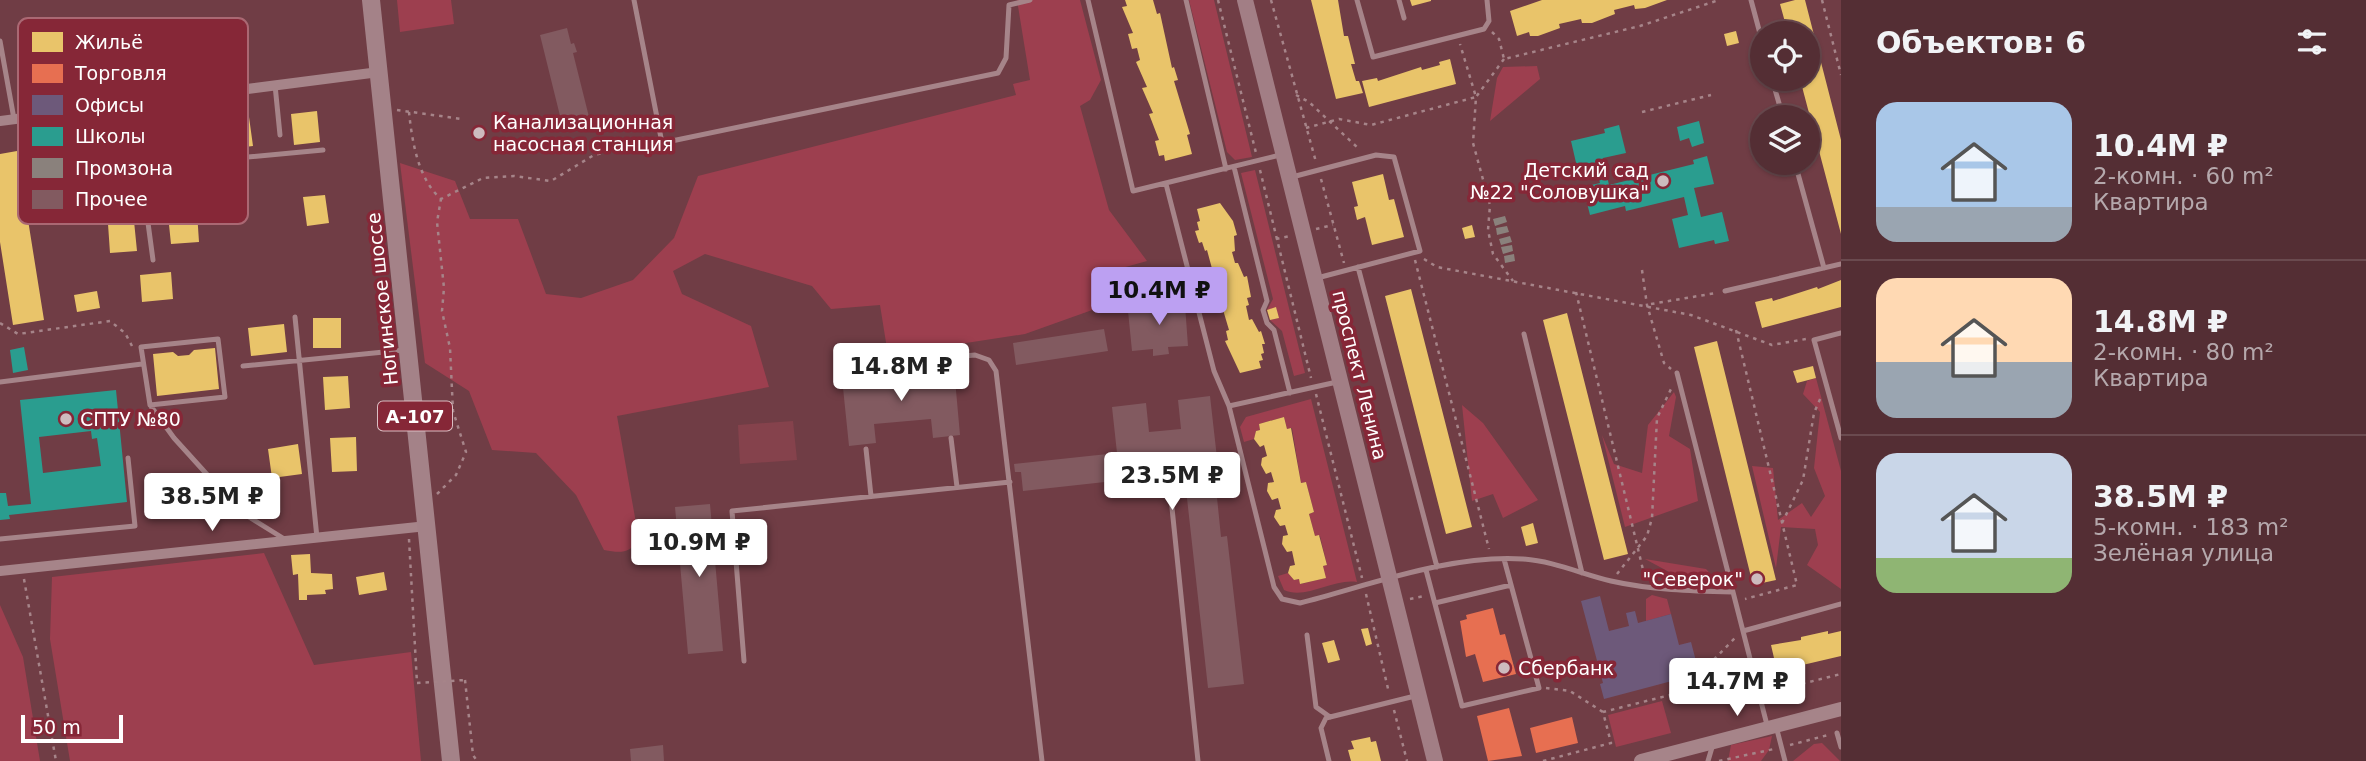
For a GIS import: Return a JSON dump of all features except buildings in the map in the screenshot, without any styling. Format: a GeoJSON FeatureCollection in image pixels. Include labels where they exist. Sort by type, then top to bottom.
{"type":"FeatureCollection","features":[{"type":"Feature","properties":{"kind":"highway","name":"Ногинское шоссе"},"geometry":{"type":"LineString","coordinates":[[371,0],[451,761]]}},
{"type":"Feature","properties":{"kind":"main road","name":"проспект Ленина"},"geometry":{"type":"LineString","coordinates":[[1245,0],[1435,761]]}},
{"type":"Feature","properties":{"kind":"street"},"geometry":{"type":"LineString","coordinates":[[248,89],[379,72]]}},
{"type":"Feature","properties":{"kind":"street"},"geometry":{"type":"LineString","coordinates":[[0,121],[18,118]]}},
{"type":"Feature","properties":{"kind":"street"},"geometry":{"type":"LineString","coordinates":[[0,571],[427,526]]}},
{"type":"Feature","properties":{"kind":"street"},"geometry":{"type":"LineString","coordinates":[[1641,761],[1841,709]]}},
{"type":"Feature","properties":{"kind":"lane"},"geometry":{"type":"LineString","coordinates":[[634,0],[662,143],[998,73],[1006,58],[1009,5],[1030,0]]}},
{"type":"Feature","properties":{"kind":"lane"},"geometry":{"type":"LineString","coordinates":[[1088,0],[1133,191],[1283,155]]}},
{"type":"Feature","properties":{"kind":"lane"},"geometry":{"type":"LineString","coordinates":[[1186,0],[1226,169]]}},
{"type":"Feature","properties":{"kind":"lane"},"geometry":{"type":"LineString","coordinates":[[1366,0],[1357,1],[1373,57],[1488,27],[1487,0]]}},
{"type":"Feature","properties":{"kind":"lane"},"geometry":{"type":"LineString","coordinates":[[1399,0],[1404,18]]}},
{"type":"Feature","properties":{"kind":"lane"},"geometry":{"type":"LineString","coordinates":[[1751,0],[1757,21]]}},
{"type":"Feature","properties":{"kind":"lane"},"geometry":{"type":"LineString","coordinates":[[0,41],[14,119]]}},
{"type":"Feature","properties":{"kind":"lane"},"geometry":{"type":"LineString","coordinates":[[275,85],[280,135]]}},
{"type":"Feature","properties":{"kind":"lane"},"geometry":{"type":"LineString","coordinates":[[248,157],[323,150]]}},
{"type":"Feature","properties":{"kind":"lane"},"geometry":{"type":"LineString","coordinates":[[1290,178],[1384,154],[1396,160],[1420,251],[1314,279]]}},
{"type":"Feature","properties":{"kind":"lane"},"geometry":{"type":"LineString","coordinates":[[1234,167],[1267,301],[1263,310],[1267,323],[1274,330],[1290,393]]}},
{"type":"Feature","properties":{"kind":"lane"},"geometry":{"type":"LineString","coordinates":[[1798,175],[1824,268]]}},
{"type":"Feature","properties":{"kind":"lane"},"geometry":{"type":"LineString","coordinates":[[1166,184],[1216,380],[1229,407],[1278,594],[1300,603],[1437,567],[1491,559],[1534,560],[1611,580],[1647,586],[1733,592]]}},
{"type":"Feature","properties":{"kind":"lane"},"geometry":{"type":"LineString","coordinates":[[148,224],[153,260]]}},
{"type":"Feature","properties":{"kind":"lane"},"geometry":{"type":"LineString","coordinates":[[1725,292],[1841,264]]}},
{"type":"Feature","properties":{"kind":"lane"},"geometry":{"type":"LineString","coordinates":[[1358,267],[1437,567]]}},
{"type":"Feature","properties":{"kind":"lane"},"geometry":{"type":"LineString","coordinates":[[295,317],[317,538]]}},
{"type":"Feature","properties":{"kind":"lane"},"geometry":{"type":"LineString","coordinates":[[1841,333],[1814,340],[1841,438]]}},
{"type":"Feature","properties":{"kind":"lane"},"geometry":{"type":"LineString","coordinates":[[1524,334],[1582,573]]}},
{"type":"Feature","properties":{"kind":"lane"},"geometry":{"type":"LineString","coordinates":[[150,405],[225,397],[218,339],[141,347],[150,405],[173,438],[241,512],[289,542]]}},
{"type":"Feature","properties":{"kind":"lane"},"geometry":{"type":"LineString","coordinates":[[243,366],[408,350]]}},
{"type":"Feature","properties":{"kind":"lane"},"geometry":{"type":"LineString","coordinates":[[857,366],[975,355],[989,360],[996,371],[1042,761]]}},
{"type":"Feature","properties":{"kind":"lane"},"geometry":{"type":"LineString","coordinates":[[0,382],[142,364]]}},
{"type":"Feature","properties":{"kind":"lane"},"geometry":{"type":"LineString","coordinates":[[1677,373],[1759,695],[1785,761]]}},
{"type":"Feature","properties":{"kind":"lane"},"geometry":{"type":"LineString","coordinates":[[1229,407],[1340,381]]}},
{"type":"Feature","properties":{"kind":"lane"},"geometry":{"type":"LineString","coordinates":[[951,438],[957,488]]}},
{"type":"Feature","properties":{"kind":"lane"},"geometry":{"type":"LineString","coordinates":[[866,449],[871,496]]}},
{"type":"Feature","properties":{"kind":"lane"},"geometry":{"type":"LineString","coordinates":[[0,540],[135,526],[128,458]]}},
{"type":"Feature","properties":{"kind":"lane"},"geometry":{"type":"LineString","coordinates":[[1168,469],[1198,761]]}},
{"type":"Feature","properties":{"kind":"lane"},"geometry":{"type":"LineString","coordinates":[[744,661],[732,511],[1010,482]]}},
{"type":"Feature","properties":{"kind":"lane"},"geometry":{"type":"LineString","coordinates":[[1426,570],[1462,706],[1539,688],[1504,559]]}},
{"type":"Feature","properties":{"kind":"lane"},"geometry":{"type":"LineString","coordinates":[[1435,603],[1511,585]]}},
{"type":"Feature","properties":{"kind":"lane"},"geometry":{"type":"LineString","coordinates":[[1742,631],[1841,604]]}},
{"type":"Feature","properties":{"kind":"lane"},"geometry":{"type":"LineString","coordinates":[[1307,635],[1316,707],[1330,717]]}},
{"type":"Feature","properties":{"kind":"lane"},"geometry":{"type":"LineString","coordinates":[[1329,761],[1321,728],[1324,721],[1330,717],[1419,695]]}},
{"type":"Feature","properties":{"kind":"lane"},"geometry":{"type":"LineString","coordinates":[[1837,733],[1841,747]]}},
{"type":"Feature","properties":{"kind":"lane"},"geometry":{"type":"LineString","coordinates":[[1708,761],[1714,743]]}},
{"type":"Feature","properties":{"kind":"path"},"geometry":{"type":"LineString","coordinates":[[1272,0],[1346,271]]}},
{"type":"Feature","properties":{"kind":"path"},"geometry":{"type":"LineString","coordinates":[[1306,128],[1339,119],[1371,125],[1476,97],[1504,59],[1640,26],[1719,0]]}},
{"type":"Feature","properties":{"kind":"path"},"geometry":{"type":"LineString","coordinates":[[1822,0],[1841,75]]}},
{"type":"Feature","properties":{"kind":"path"},"geometry":{"type":"LineString","coordinates":[[1488,27],[1499,39],[1504,59]]}},
{"type":"Feature","properties":{"kind":"path"},"geometry":{"type":"LineString","coordinates":[[1458,36],[1476,97],[1473,143],[1490,205],[1488,230],[1493,254],[1513,281]]}},
{"type":"Feature","properties":{"kind":"path"},"geometry":{"type":"LineString","coordinates":[[1296,95],[1308,102],[1368,158]]}},
{"type":"Feature","properties":{"kind":"path"},"geometry":{"type":"LineString","coordinates":[[1642,112],[1710,95]]}},
{"type":"Feature","properties":{"kind":"path"},"geometry":{"type":"LineString","coordinates":[[383,109],[462,119]]}},
{"type":"Feature","properties":{"kind":"path"},"geometry":{"type":"LineString","coordinates":[[409,112],[411,138],[430,189],[441,199]]}},
{"type":"Feature","properties":{"kind":"path"},"geometry":{"type":"LineString","coordinates":[[441,199],[483,178],[514,176],[551,181],[594,155],[662,143]]}},
{"type":"Feature","properties":{"kind":"path"},"geometry":{"type":"LineString","coordinates":[[425,506],[456,475],[466,452],[453,411],[450,348],[442,311],[444,288],[437,222],[441,199]]}},
{"type":"Feature","properties":{"kind":"path"},"geometry":{"type":"LineString","coordinates":[[1413,252],[1437,267],[1707,318],[1772,345],[1804,338],[1814,340]]}},
{"type":"Feature","properties":{"kind":"path"},"geometry":{"type":"LineString","coordinates":[[1413,252],[1491,559]]}},
{"type":"Feature","properties":{"kind":"path"},"geometry":{"type":"LineString","coordinates":[[1611,580],[1647,536],[1652,519],[1657,418],[1677,373],[1664,363],[1647,305],[1642,270]]}},
{"type":"Feature","properties":{"kind":"path"},"geometry":{"type":"LineString","coordinates":[[1576,292],[1647,586]]}},
{"type":"Feature","properties":{"kind":"path"},"geometry":{"type":"LineString","coordinates":[[1647,305],[1725,292]]}},
{"type":"Feature","properties":{"kind":"path"},"geometry":{"type":"LineString","coordinates":[[0,323],[18,334],[110,321],[125,333],[142,364]]}},
{"type":"Feature","properties":{"kind":"path"},"geometry":{"type":"LineString","coordinates":[[1735,602],[1797,586],[1736,330]]}},
{"type":"Feature","properties":{"kind":"path"},"geometry":{"type":"LineString","coordinates":[[1782,523],[1803,480],[1814,414],[1827,387]]}},
{"type":"Feature","properties":{"kind":"path"},"geometry":{"type":"LineString","coordinates":[[408,528],[417,683],[465,680],[473,755],[477,761]]}},
{"type":"Feature","properties":{"kind":"path"},"geometry":{"type":"LineString","coordinates":[[22,569],[57,761]]}},
{"type":"Feature","properties":{"kind":"path"},"geometry":{"type":"LineString","coordinates":[[1603,712],[1682,692],[1742,631]]}},
{"type":"Feature","properties":{"kind":"path"},"geometry":{"type":"LineString","coordinates":[[1759,695],[1841,674]]}},
{"type":"Feature","properties":{"kind":"path"},"geometry":{"type":"LineString","coordinates":[[1539,688],[1570,691],[1603,712],[1611,743],[1543,761]]}},
{"type":"Feature","properties":{"kind":"shaded area"},"geometry":{"type":"Polygon","coordinates":[[[397,0],[451,0],[454,24],[400,32],[397,0]]]}},
{"type":"Feature","properties":{"kind":"shaded area"},"geometry":{"type":"Polygon","coordinates":[[[1017,0],[1080,0],[1101,80],[1090,100],[1080,106],[1109,210],[1147,261],[1104,273],[1095,309],[1025,334],[888,355],[880,305],[831,309],[812,286],[705,254],[673,271],[682,294],[751,326],[769,387],[617,416],[639,540],[632,548],[619,552],[604,550],[576,495],[536,453],[492,450],[469,391],[425,363],[400,163],[455,181],[470,219],[518,219],[546,294],[581,298],[633,280],[674,238],[698,176],[1016,95],[1013,84],[1030,80],[1017,0]]]}},
{"type":"Feature","properties":{"kind":"shaded area"},"geometry":{"type":"Polygon","coordinates":[[[1189,0],[1214,0],[1252,157],[1235,160],[1227,152],[1189,0]]]}},
{"type":"Feature","properties":{"kind":"shaded area"},"geometry":{"type":"Polygon","coordinates":[[[1537,66],[1540,79],[1490,121],[1497,78],[1503,67],[1537,66]]]}},
{"type":"Feature","properties":{"kind":"shaded area"},"geometry":{"type":"Polygon","coordinates":[[[1255,170],[1305,373],[1294,376],[1282,331],[1270,320],[1278,318],[1276,308],[1267,310],[1273,299],[1241,173],[1255,170]]]}},
{"type":"Feature","properties":{"kind":"shaded area"},"geometry":{"type":"Polygon","coordinates":[[[1816,378],[1841,471],[1841,589],[1807,565],[1818,545],[1815,529],[1781,527],[1776,568],[1752,466],[1773,468],[1778,520],[1802,503],[1811,517],[1825,496],[1814,468],[1820,412],[1803,394],[1807,381],[1816,378]]]}},
{"type":"Feature","properties":{"kind":"shaded area"},"geometry":{"type":"Polygon","coordinates":[[[1674,392],[1676,397],[1669,436],[1690,449],[1698,501],[1625,527],[1602,435],[1614,464],[1642,473],[1648,425],[1674,392]]]}},
{"type":"Feature","properties":{"kind":"shaded area"},"geometry":{"type":"Polygon","coordinates":[[[1311,399],[1357,582],[1293,592],[1284,590],[1278,576],[1288,573],[1294,580],[1299,579],[1301,584],[1325,578],[1323,566],[1327,565],[1320,536],[1315,536],[1309,514],[1314,512],[1306,482],[1301,483],[1292,428],[1287,429],[1284,417],[1259,424],[1260,430],[1256,431],[1254,439],[1244,442],[1240,427],[1246,417],[1311,399]]]}},
{"type":"Feature","properties":{"kind":"shaded area"},"geometry":{"type":"Polygon","coordinates":[[[1462,405],[1483,423],[1538,500],[1503,518],[1493,494],[1472,501],[1462,405]]]}},
{"type":"Feature","properties":{"kind":"shaded area"},"geometry":{"type":"Polygon","coordinates":[[[793,421],[797,460],[740,464],[738,425],[793,421]]]}},
{"type":"Feature","properties":{"kind":"shaded area"},"geometry":{"type":"Polygon","coordinates":[[[264,553],[314,665],[411,652],[421,761],[70,761],[50,639],[52,577],[264,553]]]}},
{"type":"Feature","properties":{"kind":"shaded area"},"geometry":{"type":"Polygon","coordinates":[[[1645,559],[1706,569],[1716,580],[1699,588],[1645,559]]]}},
{"type":"Feature","properties":{"kind":"shaded area"},"geometry":{"type":"Polygon","coordinates":[[[1652,595],[1667,599],[1671,614],[1646,621],[1646,599],[1652,595]]]}},
{"type":"Feature","properties":{"kind":"shaded area"},"geometry":{"type":"Polygon","coordinates":[[[0,605],[23,657],[40,761],[0,761],[0,605]]]}},
{"type":"Feature","properties":{"kind":"shaded area"},"geometry":{"type":"Polygon","coordinates":[[[1662,701],[1671,733],[1616,747],[1608,715],[1662,701]]]}},
{"type":"Feature","properties":{"kind":"shaded area"},"geometry":{"type":"Polygon","coordinates":[[[1772,736],[1769,750],[1761,761],[1728,761],[1731,745],[1772,736]]]}},
{"type":"Feature","properties":{"kind":"shaded area"},"geometry":{"type":"Polygon","coordinates":[[[1822,743],[1840,761],[1793,761],[1814,744],[1822,743]]]}},
{"type":"Feature","properties":{"kind":"place","name":"Канализационная насосная станция"},"geometry":{"type":"Point","coordinates":[479,133]}},
{"type":"Feature","properties":{"kind":"place","name":"Детский сад №22 \"Соловушка\""},"geometry":{"type":"Point","coordinates":[1663,181]}},
{"type":"Feature","properties":{"kind":"place","name":"СПТУ №80"},"geometry":{"type":"Point","coordinates":[66,419]}},
{"type":"Feature","properties":{"kind":"place","name":"\"Северок\""},"geometry":{"type":"Point","coordinates":[1757,579]}},
{"type":"Feature","properties":{"kind":"place","name":"Сбербанк"},"geometry":{"type":"Point","coordinates":[1504,668]}}]}
